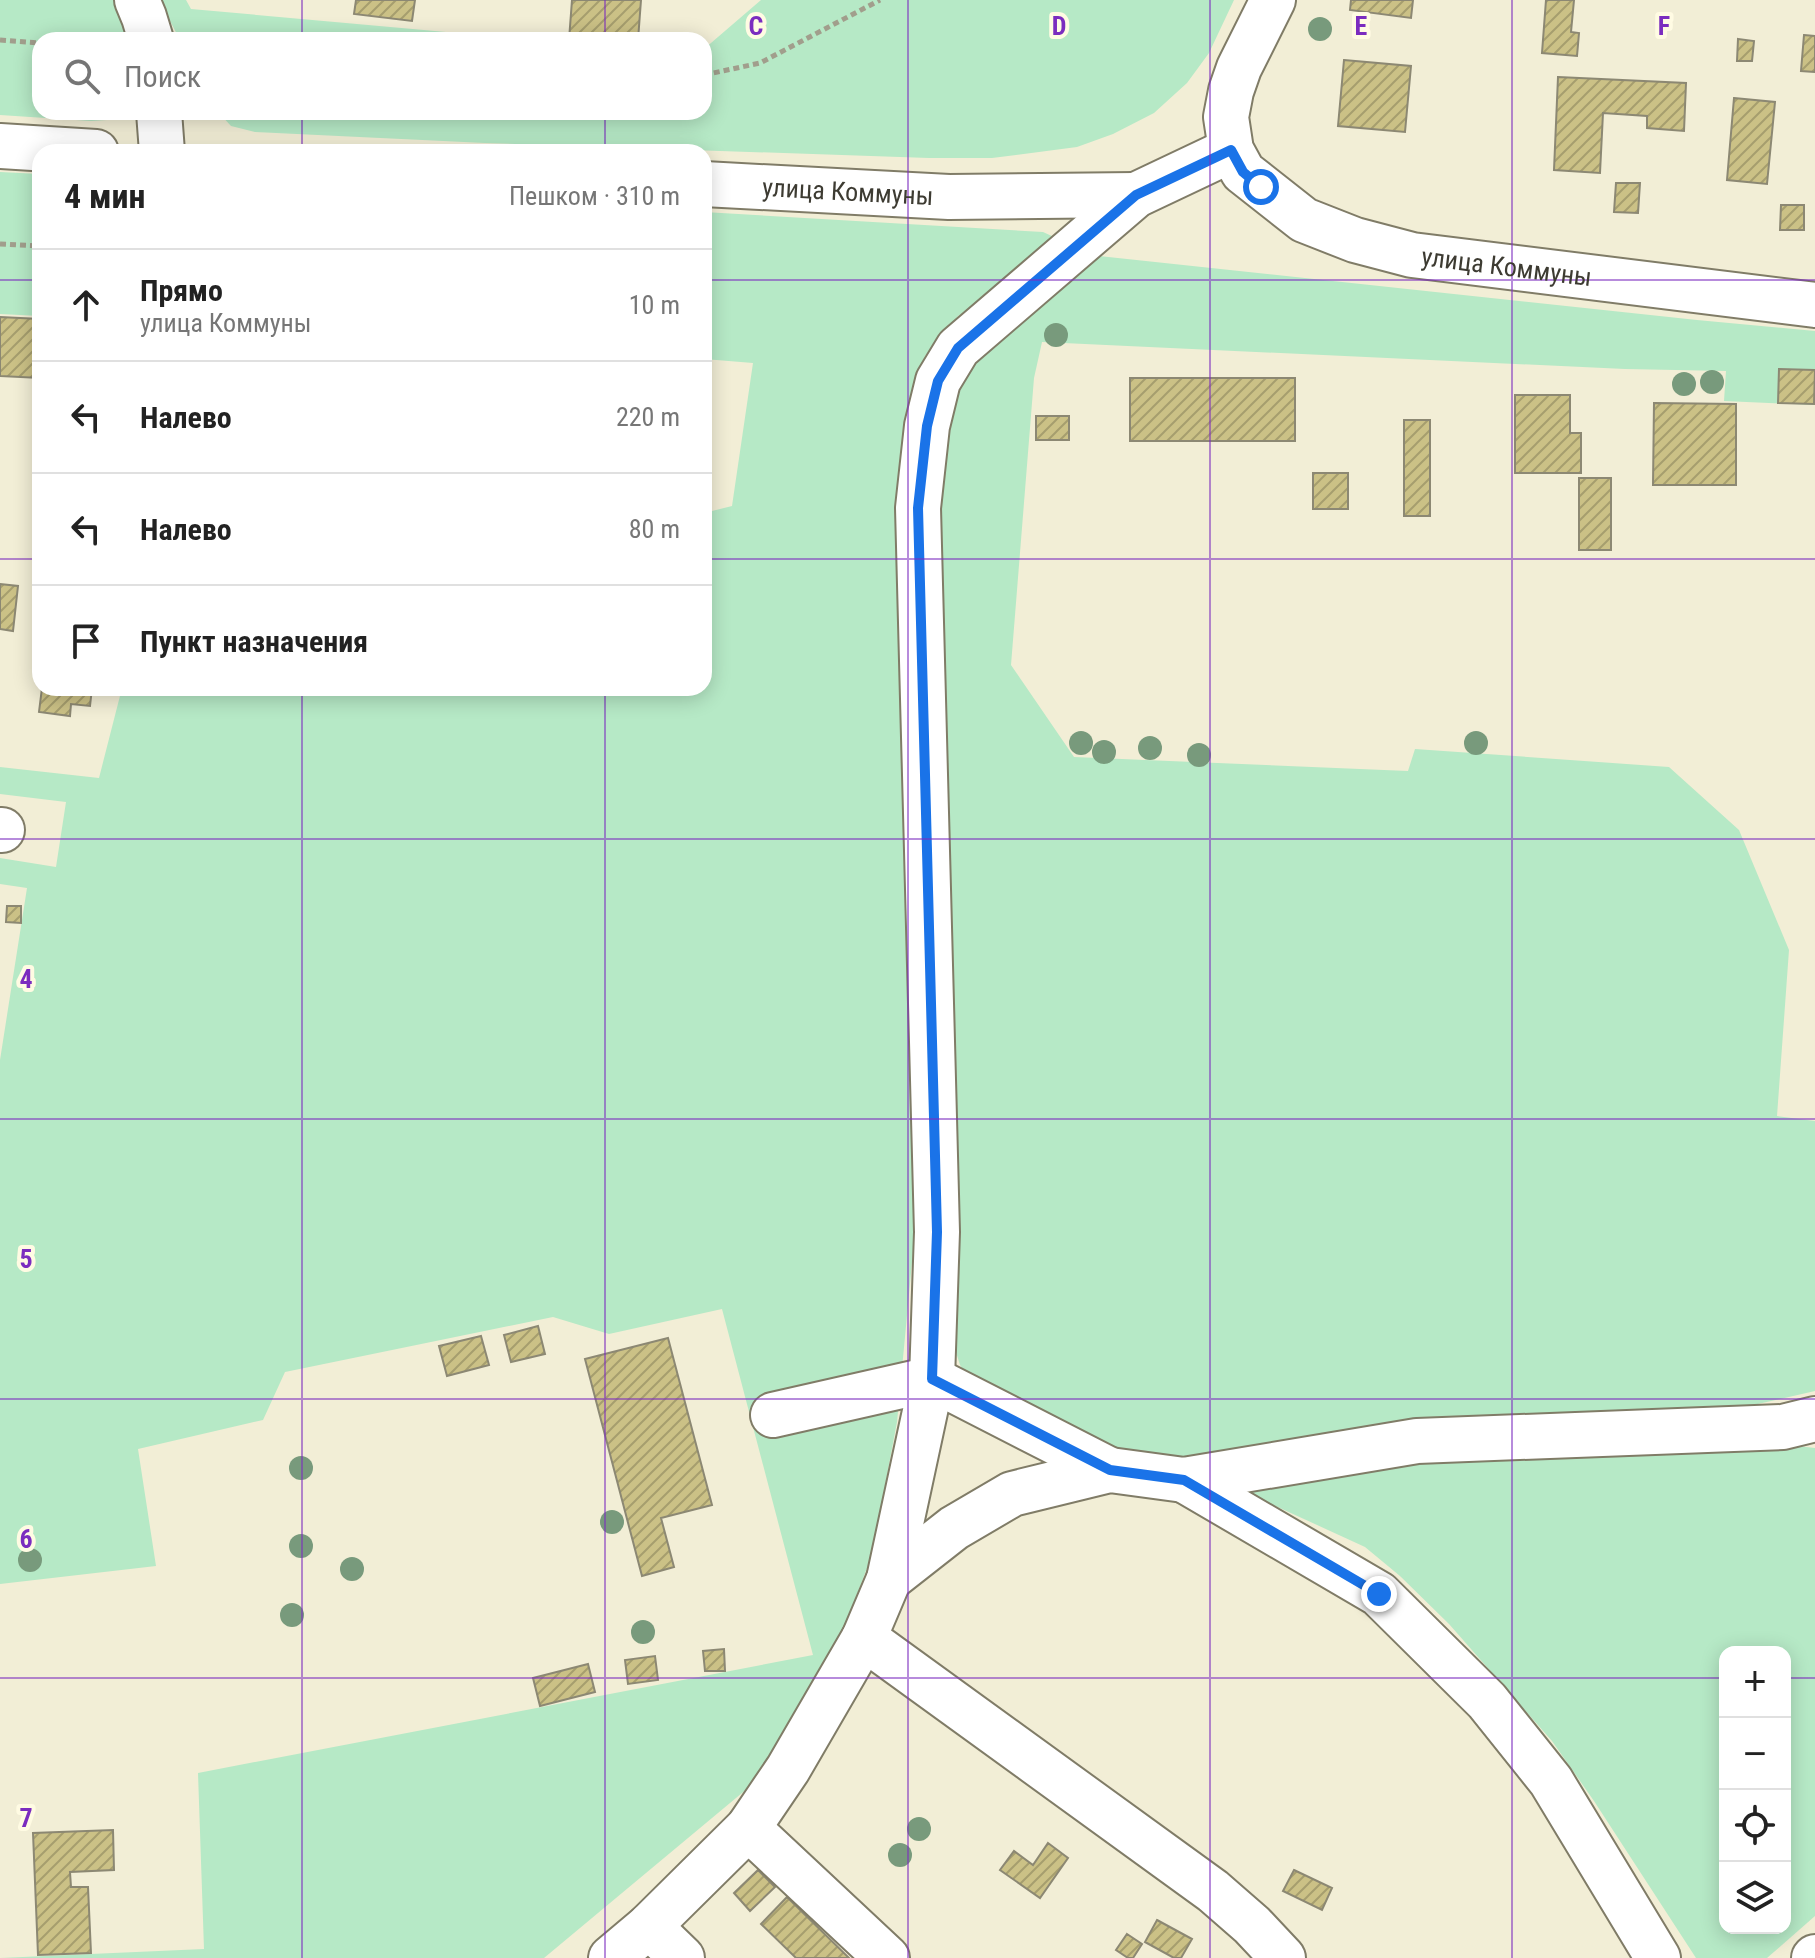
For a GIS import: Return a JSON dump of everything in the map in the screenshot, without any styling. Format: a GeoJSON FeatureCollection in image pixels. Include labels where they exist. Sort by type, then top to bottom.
{"type":"FeatureCollection","features":[{"type":"Feature","properties":{"kind":"street"},"geometry":{"type":"LineString","coordinates":[[137,0],[149,32]]}},
{"type":"Feature","properties":{"kind":"street"},"geometry":{"type":"LineString","coordinates":[[611,1958],[649,1926],[748,1828],[788,1769],[864,1638],[889,1579],[932,1379],[937,1232],[918,508],[927,426],[938,381],[958,348],[1136,195],[1231,150],[1226,117],[1231,91],[1273,0]]}},
{"type":"Feature","properties":{"kind":"street"},"geometry":{"type":"LineString","coordinates":[[160,120],[161,144]]}},
{"type":"Feature","properties":{"kind":"street"},"geometry":{"type":"LineString","coordinates":[[0,146],[32,148]]}},
{"type":"Feature","properties":{"kind":"street","name":"улица Коммуны"},"geometry":{"type":"LineString","coordinates":[[1231,150],[1243,172],[1304,220],[1355,240],[1398,252],[1815,305]]}},
{"type":"Feature","properties":{"kind":"street","name":"улица Коммуны"},"geometry":{"type":"LineString","coordinates":[[712,184],[949,197],[1136,195]]}},
{"type":"Feature","properties":{"kind":"street"},"geometry":{"type":"LineString","coordinates":[[773,1415],[932,1379],[1110,1470],[1184,1480],[1417,1441],[1804,1427]]}},
{"type":"Feature","properties":{"kind":"street"},"geometry":{"type":"LineString","coordinates":[[889,1579],[954,1528],[1012,1494],[1110,1470]]}},
{"type":"Feature","properties":{"kind":"street"},"geometry":{"type":"LineString","coordinates":[[1184,1480],[1379,1594],[1487,1701],[1551,1781],[1658,1958]]}},
{"type":"Feature","properties":{"kind":"street"},"geometry":{"type":"LineString","coordinates":[[864,1638],[1213,1891],[1252,1925],[1283,1958]]}},
{"type":"Feature","properties":{"kind":"street"},"geometry":{"type":"LineString","coordinates":[[748,1828],[887,1958]]}},
{"type":"Feature","properties":{"kind":"street"},"geometry":{"type":"LineString","coordinates":[[649,1926],[682,1958]]}},
{"type":"Feature","properties":{"kind":"path"},"geometry":{"type":"LineString","coordinates":[[712,73],[760,63],[880,0]]}},
{"type":"Feature","properties":{"kind":"path"},"geometry":{"type":"LineString","coordinates":[[0,40],[32,42]]}},
{"type":"Feature","properties":{"kind":"path"},"geometry":{"type":"LineString","coordinates":[[0,244],[32,246]]}},
{"type":"Feature","properties":{"kind":"green space"},"geometry":{"type":"Polygon","coordinates":[[[0,0],[115,0],[133,32],[32,32],[32,117],[0,115],[0,0]]]}},
{"type":"Feature","properties":{"kind":"green space"},"geometry":{"type":"Polygon","coordinates":[[[159,0],[186,0],[191,9],[447,32],[176,32],[159,0]]]}},
{"type":"Feature","properties":{"kind":"green space"},"geometry":{"type":"Polygon","coordinates":[[[761,0],[1234,0],[1209,53],[1187,83],[1154,113],[1113,134],[1077,147],[992,158],[712,151],[712,144],[515,144],[255,132],[231,126],[225,120],[712,120],[712,42],[761,0]]]}},
{"type":"Feature","properties":{"kind":"green space"},"geometry":{"type":"Polygon","coordinates":[[[0,172],[32,174],[32,316],[0,314],[0,172]]]}},
{"type":"Feature","properties":{"kind":"green space"},"geometry":{"type":"Polygon","coordinates":[[[712,212],[1043,232],[1054,237],[1008,282],[958,316],[925,356],[909,408],[898,571],[915,1230],[897,1422],[872,1555],[827,1673],[748,1788],[544,1958],[0,1958],[204,1949],[198,1773],[813,1655],[722,1309],[609,1334],[553,1317],[285,1372],[263,1420],[138,1449],[156,1566],[0,1584],[0,1060],[27,888],[0,884],[0,858],[56,867],[66,802],[0,794],[0,767],[99,778],[120,696],[712,696],[712,511],[732,506],[753,363],[712,360],[712,212]]]}},
{"type":"Feature","properties":{"kind":"green space"},"geometry":{"type":"Polygon","coordinates":[[[1099,256],[1815,331],[1815,405],[1724,401],[1726,371],[1042,342],[1034,378],[1011,665],[1074,757],[1408,771],[1415,749],[1669,767],[1739,830],[1789,950],[1777,1116],[1815,1121],[1815,1391],[1749,1406],[1153,1465],[1091,1454],[970,1380],[960,1365],[954,1346],[937,553],[948,406],[963,364],[1053,282],[1099,256]]]}},
{"type":"Feature","properties":{"kind":"green space"},"geometry":{"type":"Polygon","coordinates":[[[1780,1444],[1815,1448],[1815,1916],[1767,1958],[1696,1958],[1552,1741],[1449,1624],[1365,1547],[1243,1491],[1435,1454],[1780,1444]]]}},
{"type":"Feature","properties":{"kind":"building"},"geometry":{"type":"Polygon","coordinates":[[[356,0],[415,0],[412,21],[354,14],[356,0]]]}},
{"type":"Feature","properties":{"kind":"building"},"geometry":{"type":"Polygon","coordinates":[[[572,0],[641,0],[639,32],[570,32],[572,0]]]}},
{"type":"Feature","properties":{"kind":"building"},"geometry":{"type":"Polygon","coordinates":[[[1351,0],[1413,0],[1411,18],[1350,10],[1351,0]]]}},
{"type":"Feature","properties":{"kind":"building"},"geometry":{"type":"Polygon","coordinates":[[[1546,0],[1574,0],[1571,32],[1579,33],[1577,56],[1542,53],[1546,0]]]}},
{"type":"Feature","properties":{"kind":"building"},"geometry":{"type":"Polygon","coordinates":[[[1804,35],[1815,36],[1815,72],[1801,71],[1804,35]]]}},
{"type":"Feature","properties":{"kind":"building"},"geometry":{"type":"Polygon","coordinates":[[[1738,39],[1754,41],[1752,61],[1737,61],[1738,39]]]}},
{"type":"Feature","properties":{"kind":"building"},"geometry":{"type":"Polygon","coordinates":[[[1344,60],[1411,66],[1405,132],[1338,126],[1344,60]]]}},
{"type":"Feature","properties":{"kind":"building"},"geometry":{"type":"Polygon","coordinates":[[[1558,77],[1686,83],[1684,131],[1647,128],[1647,116],[1603,113],[1600,173],[1554,170],[1558,77]]]}},
{"type":"Feature","properties":{"kind":"building"},"geometry":{"type":"Polygon","coordinates":[[[1734,98],[1775,102],[1767,184],[1727,180],[1734,98]]]}},
{"type":"Feature","properties":{"kind":"building"},"geometry":{"type":"Polygon","coordinates":[[[1616,183],[1640,183],[1638,213],[1614,212],[1616,183]]]}},
{"type":"Feature","properties":{"kind":"building"},"geometry":{"type":"Polygon","coordinates":[[[1781,205],[1804,205],[1804,230],[1780,230],[1781,205]]]}},
{"type":"Feature","properties":{"kind":"building"},"geometry":{"type":"Polygon","coordinates":[[[0,317],[32,319],[32,378],[0,376],[0,317]]]}},
{"type":"Feature","properties":{"kind":"building"},"geometry":{"type":"Polygon","coordinates":[[[1779,369],[1815,370],[1814,404],[1778,403],[1779,369]]]}},
{"type":"Feature","properties":{"kind":"building"},"geometry":{"type":"Polygon","coordinates":[[[1130,378],[1295,378],[1295,441],[1130,441],[1130,378]]]}},
{"type":"Feature","properties":{"kind":"building"},"geometry":{"type":"Polygon","coordinates":[[[1515,395],[1570,395],[1570,433],[1581,433],[1581,473],[1515,473],[1515,395]]]}},
{"type":"Feature","properties":{"kind":"building"},"geometry":{"type":"Polygon","coordinates":[[[1654,403],[1736,404],[1736,485],[1653,485],[1654,403]]]}},
{"type":"Feature","properties":{"kind":"building"},"geometry":{"type":"Polygon","coordinates":[[[1036,416],[1069,416],[1069,440],[1036,440],[1036,416]]]}},
{"type":"Feature","properties":{"kind":"building"},"geometry":{"type":"Polygon","coordinates":[[[1404,420],[1430,420],[1430,516],[1404,516],[1404,420]]]}},
{"type":"Feature","properties":{"kind":"building"},"geometry":{"type":"Polygon","coordinates":[[[1313,473],[1348,473],[1348,509],[1313,509],[1313,473]]]}},
{"type":"Feature","properties":{"kind":"building"},"geometry":{"type":"Polygon","coordinates":[[[1579,478],[1611,478],[1611,550],[1579,550],[1579,478]]]}},
{"type":"Feature","properties":{"kind":"building"},"geometry":{"type":"Polygon","coordinates":[[[0,584],[18,586],[13,631],[0,629],[0,584]]]}},
{"type":"Feature","properties":{"kind":"building"},"geometry":{"type":"Polygon","coordinates":[[[41,696],[91,696],[90,706],[71,704],[70,716],[39,712],[41,696]]]}},
{"type":"Feature","properties":{"kind":"building"},"geometry":{"type":"Polygon","coordinates":[[[7,906],[21,906],[21,923],[6,922],[7,906]]]}},
{"type":"Feature","properties":{"kind":"building"},"geometry":{"type":"Polygon","coordinates":[[[538,1326],[545,1354],[511,1362],[504,1335],[538,1326]]]}},
{"type":"Feature","properties":{"kind":"building"},"geometry":{"type":"Polygon","coordinates":[[[481,1336],[489,1365],[447,1376],[439,1346],[481,1336]]]}},
{"type":"Feature","properties":{"kind":"building"},"geometry":{"type":"Polygon","coordinates":[[[668,1338],[712,1505],[661,1518],[674,1567],[642,1576],[585,1359],[668,1338]]]}},
{"type":"Feature","properties":{"kind":"building"},"geometry":{"type":"Polygon","coordinates":[[[724,1649],[725,1671],[705,1671],[703,1651],[724,1649]]]}},
{"type":"Feature","properties":{"kind":"building"},"geometry":{"type":"Polygon","coordinates":[[[655,1656],[658,1680],[628,1684],[625,1660],[655,1656]]]}},
{"type":"Feature","properties":{"kind":"building"},"geometry":{"type":"Polygon","coordinates":[[[588,1664],[595,1692],[540,1706],[533,1678],[588,1664]]]}},
{"type":"Feature","properties":{"kind":"building"},"geometry":{"type":"Polygon","coordinates":[[[113,1830],[114,1870],[70,1872],[71,1887],[88,1887],[91,1953],[38,1955],[33,1833],[113,1830]]]}},
{"type":"Feature","properties":{"kind":"building"},"geometry":{"type":"Polygon","coordinates":[[[1048,1843],[1068,1858],[1040,1898],[1000,1870],[1014,1851],[1033,1865],[1048,1843]]]}},
{"type":"Feature","properties":{"kind":"building"},"geometry":{"type":"Polygon","coordinates":[[[758,1870],[775,1887],[750,1911],[734,1893],[758,1870]]]}},
{"type":"Feature","properties":{"kind":"building"},"geometry":{"type":"Polygon","coordinates":[[[1294,1870],[1332,1888],[1322,1910],[1283,1891],[1294,1870]]]}},
{"type":"Feature","properties":{"kind":"building"},"geometry":{"type":"Polygon","coordinates":[[[787,1897],[849,1958],[796,1958],[761,1924],[787,1897]]]}},
{"type":"Feature","properties":{"kind":"building"},"geometry":{"type":"Polygon","coordinates":[[[1157,1920],[1192,1939],[1181,1958],[1174,1958],[1145,1942],[1157,1920]]]}},
{"type":"Feature","properties":{"kind":"building"},"geometry":{"type":"Polygon","coordinates":[[[1127,1934],[1142,1944],[1133,1958],[1116,1950],[1127,1934]]]}},
{"type":"Feature","properties":{"kind":"route"},"geometry":{"type":"LineString","coordinates":[[1261,187],[1243,172],[1231,150],[1136,195],[958,348],[938,381],[927,426],[918,508],[937,1232],[932,1379],[1110,1470],[1184,1480],[1379,1594]]}}]}
